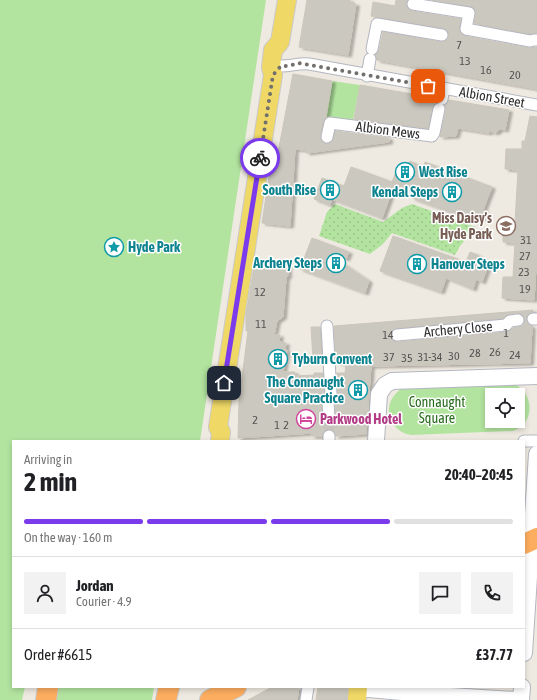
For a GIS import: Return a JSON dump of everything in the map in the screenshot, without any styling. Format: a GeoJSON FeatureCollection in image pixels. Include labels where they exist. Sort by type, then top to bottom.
{"type":"FeatureCollection","features":[{"type":"Feature","properties":{"kind":"highway"},"geometry":{"type":"LineString","coordinates":[[46,700],[48,688]]}},
{"type":"Feature","properties":{"kind":"highway"},"geometry":{"type":"LineString","coordinates":[[166,700],[169,688]]}},
{"type":"Feature","properties":{"kind":"highway"},"geometry":{"type":"LineString","coordinates":[[210,700],[234,688]]}},
{"type":"Feature","properties":{"kind":"main road"},"geometry":{"type":"LineString","coordinates":[[217,435],[253,197],[277,71],[283,52],[280,42],[287,0]]}},
{"type":"Feature","properties":{"kind":"street"},"geometry":{"type":"LineString","coordinates":[[413,4],[469,13],[466,29],[530,41],[537,40]]}},
{"type":"Feature","properties":{"kind":"street"},"geometry":{"type":"LineString","coordinates":[[367,76],[377,24],[442,35]]}},
{"type":"Feature","properties":{"kind":"street","name":"Albion Street"},"geometry":{"type":"LineString","coordinates":[[277,71],[299,63],[367,76],[442,99],[537,104]]}},
{"type":"Feature","properties":{"kind":"street","name":"Albion Mews"},"geometry":{"type":"LineString","coordinates":[[327,137],[330,123],[432,136],[442,99]]}},
{"type":"Feature","properties":{"kind":"street","name":"Archery Close"},"geometry":{"type":"LineString","coordinates":[[397,335],[506,325],[510,322],[518,320]]}},
{"type":"Feature","properties":{"kind":"street"},"geometry":{"type":"LineString","coordinates":[[327,326],[331,394],[328,402],[329,419]]}},
{"type":"Feature","properties":{"kind":"street"},"geometry":{"type":"LineString","coordinates":[[376,440],[379,394],[382,388],[388,383],[397,381],[537,376]]}},
{"type":"Feature","properties":{"kind":"street"},"geometry":{"type":"LineString","coordinates":[[525,441],[537,441]]}},
{"type":"Feature","properties":{"kind":"street"},"geometry":{"type":"LineString","coordinates":[[525,626],[537,454]]}},
{"type":"Feature","properties":{"kind":"street"},"geometry":{"type":"LineString","coordinates":[[306,700],[308,688]]}},
{"type":"Feature","properties":{"kind":"street"},"geometry":{"type":"LineString","coordinates":[[521,700],[522,688]]}},
{"type":"Feature","properties":{"kind":"street"},"geometry":{"type":"LineString","coordinates":[[358,692],[440,694],[514,700]]}},
{"type":"Feature","properties":{"kind":"green space","name":"Hyde Park"},"geometry":{"type":"Polygon","coordinates":[[[0,0],[266,0],[200,440],[12,440],[12,688],[25,688],[22,700],[0,700],[0,0]]]}},
{"type":"Feature","properties":{"kind":"green space"},"geometry":{"type":"Polygon","coordinates":[[[332,81],[360,85],[353,120],[326,116],[332,81]]]}},
{"type":"Feature","properties":{"kind":"green space"},"geometry":{"type":"Polygon","coordinates":[[[335,204],[383,222],[402,208],[412,204],[476,227],[460,246],[455,255],[392,233],[383,244],[370,254],[319,236],[327,212],[335,204]]]}},
{"type":"Feature","properties":{"kind":"green space","name":"Connaught Square"},"geometry":{"type":"Polygon","coordinates":[[[514,384],[520,388],[485,388],[485,428],[518,428],[513,431],[411,435],[402,432],[391,421],[389,407],[392,399],[404,387],[514,384]]]}},
{"type":"Feature","properties":{"kind":"green space","name":"Connaught Square"},"geometry":{"type":"Polygon","coordinates":[[[525,393],[529,401],[529,415],[525,422],[525,393]]]}},
{"type":"Feature","properties":{"kind":"green space"},"geometry":{"type":"Polygon","coordinates":[[[55,688],[154,688],[152,700],[54,700],[55,688]]]}},
{"type":"Feature","properties":{"kind":"building"},"geometry":{"type":"Polygon","coordinates":[[[307,0],[350,0],[350,3],[356,4],[348,55],[299,47],[307,0]]]}},
{"type":"Feature","properties":{"kind":"building"},"geometry":{"type":"Polygon","coordinates":[[[396,0],[407,0],[407,7],[412,11],[461,19],[459,31],[464,36],[529,48],[537,47],[537,89],[377,60],[375,55],[379,50],[383,32],[441,42],[445,41],[449,37],[448,32],[443,28],[371,16],[373,2],[395,6],[396,0]]]}},
{"type":"Feature","properties":{"kind":"building"},"geometry":{"type":"Polygon","coordinates":[[[432,0],[537,0],[537,33],[530,34],[474,23],[476,14],[473,7],[432,0]]]}},
{"type":"Feature","properties":{"kind":"building"},"geometry":{"type":"Polygon","coordinates":[[[293,74],[332,81],[326,117],[323,122],[320,136],[323,142],[326,144],[332,142],[335,131],[389,138],[389,142],[307,153],[304,150],[295,149],[290,226],[262,223],[271,163],[276,163],[293,74]]]}},
{"type":"Feature","properties":{"kind":"building"},"geometry":{"type":"Polygon","coordinates":[[[360,85],[435,98],[436,103],[432,108],[428,128],[354,119],[360,85]]]}},
{"type":"Feature","properties":{"kind":"building"},"geometry":{"type":"Polygon","coordinates":[[[449,100],[509,110],[505,130],[500,129],[496,133],[489,131],[489,133],[458,128],[456,136],[440,137],[446,110],[445,105],[449,100]]]}},
{"type":"Feature","properties":{"kind":"building"},"geometry":{"type":"Polygon","coordinates":[[[530,116],[537,117],[537,251],[534,300],[502,298],[503,277],[513,277],[515,243],[503,242],[503,229],[508,229],[508,222],[515,222],[518,170],[505,169],[506,149],[522,149],[522,141],[525,141],[530,116]]]}},
{"type":"Feature","properties":{"kind":"building","name":"Kendal Steps"},"geometry":{"type":"Polygon","coordinates":[[[410,161],[423,167],[425,162],[492,187],[483,210],[486,212],[484,219],[480,218],[478,222],[412,198],[415,191],[392,182],[399,164],[407,168],[410,161]]]}},
{"type":"Feature","properties":{"kind":"building"},"geometry":{"type":"Polygon","coordinates":[[[351,167],[395,183],[382,218],[332,199],[330,205],[314,199],[322,178],[344,186],[351,167]]]}},
{"type":"Feature","properties":{"kind":"building","name":"Hanover Steps"},"geometry":{"type":"Polygon","coordinates":[[[393,236],[466,262],[470,252],[478,255],[477,258],[483,260],[482,264],[488,266],[482,282],[476,279],[473,289],[446,278],[441,292],[380,271],[393,236]]]}},
{"type":"Feature","properties":{"kind":"building","name":"Archery Steps"},"geometry":{"type":"Polygon","coordinates":[[[312,238],[349,252],[346,259],[331,253],[330,255],[369,281],[365,293],[300,269],[312,238]]]}},
{"type":"Feature","properties":{"kind":"building"},"geometry":{"type":"Polygon","coordinates":[[[257,264],[266,266],[266,264],[288,266],[283,317],[277,321],[274,335],[280,335],[279,342],[286,343],[285,350],[287,350],[283,372],[295,372],[294,376],[323,373],[324,393],[321,402],[322,419],[323,423],[326,425],[332,425],[336,419],[335,403],[338,394],[337,373],[345,373],[346,364],[336,362],[334,326],[533,310],[533,312],[529,313],[526,319],[527,323],[532,327],[530,363],[371,366],[366,434],[336,436],[333,430],[329,429],[325,430],[322,436],[312,436],[312,433],[238,438],[239,401],[248,331],[246,331],[246,315],[254,267],[256,267],[257,264]],[[509,314],[503,318],[396,328],[391,332],[390,336],[394,341],[398,342],[507,332],[513,328],[522,326],[524,323],[524,316],[521,314],[509,314]]]}},
{"type":"Feature","properties":{"kind":"building"},"geometry":{"type":"Polygon","coordinates":[[[311,327],[320,327],[322,361],[313,360],[311,327]]]}},
{"type":"Feature","properties":{"kind":"building"},"geometry":{"type":"Polygon","coordinates":[[[270,688],[299,688],[297,700],[248,700],[270,688]]]}},
{"type":"Feature","properties":{"kind":"building"},"geometry":{"type":"Polygon","coordinates":[[[318,688],[347,688],[347,700],[316,700],[318,688]]]}},
{"type":"Feature","properties":{"kind":"tunnel"},"geometry":{"type":"LineString","coordinates":[[329,419],[329,436]]}},
{"type":"Feature","properties":{"kind":"way so far"},"geometry":{"type":"LineString","coordinates":[[260,158],[273,75],[281,66],[299,63],[309,64],[428,86]]}},
{"type":"Feature","properties":{"kind":"place","name":"West Rise"},"geometry":{"type":"Point","coordinates":[405,172]}},
{"type":"Feature","properties":{"kind":"place","name":"South Rise"},"geometry":{"type":"Point","coordinates":[330,190]}},
{"type":"Feature","properties":{"kind":"place","name":"Kendal Steps"},"geometry":{"type":"Point","coordinates":[452,192]}},
{"type":"Feature","properties":{"kind":"place","name":"Miss Daisy’s Hyde Park"},"geometry":{"type":"Point","coordinates":[506,226]}},
{"type":"Feature","properties":{"kind":"place","name":"Hyde Park"},"geometry":{"type":"Point","coordinates":[114,247]}},
{"type":"Feature","properties":{"kind":"place","name":"Archery Steps"},"geometry":{"type":"Point","coordinates":[336,263]}},
{"type":"Feature","properties":{"kind":"place","name":"Hanover Steps"},"geometry":{"type":"Point","coordinates":[417,264]}},
{"type":"Feature","properties":{"kind":"place","name":"Tyburn Convent"},"geometry":{"type":"Point","coordinates":[278,359]}},
{"type":"Feature","properties":{"kind":"place","name":"The Connaught Square Practice"},"geometry":{"type":"Point","coordinates":[358,390]}},
{"type":"Feature","properties":{"kind":"place","name":"Parkwood Hotel"},"geometry":{"type":"Point","coordinates":[306,419]}},
{"type":"Feature","properties":{"kind":"route"},"geometry":{"type":"LineString","coordinates":[[224,383],[260,158]]}}]}
